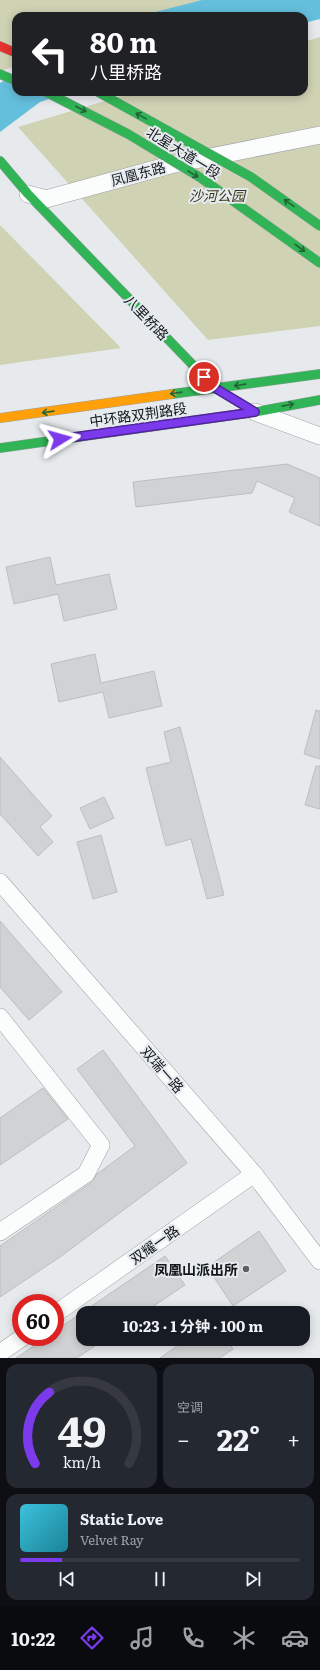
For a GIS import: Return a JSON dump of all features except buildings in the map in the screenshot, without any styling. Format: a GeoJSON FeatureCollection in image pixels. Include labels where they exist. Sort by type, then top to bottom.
{"type":"FeatureCollection","features":[{"type":"Feature","properties":{"kind":"main road"},"geometry":{"type":"LineString","coordinates":[[0,46],[12,51]]}},
{"type":"Feature","properties":{"kind":"main road"},"geometry":{"type":"LineString","coordinates":[[0,74],[12,79]]}},
{"type":"Feature","properties":{"kind":"main road","name":"北星大道一段"},"geometry":{"type":"LineString","coordinates":[[54,96],[128,134],[201,178],[320,263]]}},
{"type":"Feature","properties":{"kind":"main road","name":"北星大道一段"},"geometry":{"type":"LineString","coordinates":[[105,96],[251,177],[320,226]]}},
{"type":"Feature","properties":{"kind":"main road","name":"八里桥路"},"geometry":{"type":"LineString","coordinates":[[0,161],[28,194],[215,388],[255,412]]}},
{"type":"Feature","properties":{"kind":"main road","name":"中环路双荆路段"},"geometry":{"type":"LineString","coordinates":[[0,418],[320,374]]}},
{"type":"Feature","properties":{"kind":"main road","name":"中环路双荆路段"},"geometry":{"type":"LineString","coordinates":[[0,448],[255,412],[312,401]]}},
{"type":"Feature","properties":{"kind":"street","name":"凤凰东路"},"geometry":{"type":"LineString","coordinates":[[28,194],[46,199],[170,165],[320,135]]}},
{"type":"Feature","properties":{"kind":"street"},"geometry":{"type":"LineString","coordinates":[[312,401],[320,409]]}},
{"type":"Feature","properties":{"kind":"street","name":"八里桥路"},"geometry":{"type":"LineString","coordinates":[[255,412],[320,436]]}},
{"type":"Feature","properties":{"kind":"street","name":"双瑞一路"},"geometry":{"type":"LineString","coordinates":[[0,882],[254,1174],[320,1261]]}},
{"type":"Feature","properties":{"kind":"street"},"geometry":{"type":"LineString","coordinates":[[0,1017],[101,1145],[86,1174],[0,1232]]}},
{"type":"Feature","properties":{"kind":"street","name":"双耀一路"},"geometry":{"type":"LineString","coordinates":[[64,1308],[254,1174]]}},
{"type":"Feature","properties":{"kind":"street"},"geometry":{"type":"LineString","coordinates":[[0,1353],[12,1345]]}},
{"type":"Feature","properties":{"kind":"green space"},"geometry":{"type":"Polygon","coordinates":[[[0,0],[203,0],[169,12],[12,12],[12,67],[0,71],[0,0]]]}},
{"type":"Feature","properties":{"kind":"green space","name":"沙河公园"},"geometry":{"type":"Polygon","coordinates":[[[320,37],[320,326],[208,340],[18,127],[122,96],[308,96],[308,41],[320,37]]]}},
{"type":"Feature","properties":{"kind":"green space"},"geometry":{"type":"Polygon","coordinates":[[[0,225],[121,348],[0,365],[0,225]]]}},
{"type":"Feature","properties":{"kind":"water"},"geometry":{"type":"Polygon","coordinates":[[[202,0],[320,0],[320,19],[308,22],[308,12],[156,12],[202,0]]]}},
{"type":"Feature","properties":{"kind":"water"},"geometry":{"type":"Polygon","coordinates":[[[12,76],[12,96],[59,96],[40,102],[0,132],[0,83],[12,76]]]}},
{"type":"Feature","properties":{"kind":"traffic: fast"},"geometry":{"type":"LineString","coordinates":[[0,74],[12,79]]}},
{"type":"Feature","properties":{"kind":"traffic: fast"},"geometry":{"type":"LineString","coordinates":[[54,96],[128,134],[201,178],[320,263]]}},
{"type":"Feature","properties":{"kind":"traffic: fast"},"geometry":{"type":"LineString","coordinates":[[105,96],[251,177],[320,226]]}},
{"type":"Feature","properties":{"kind":"traffic: fast"},"geometry":{"type":"LineString","coordinates":[[0,161],[28,194],[215,388],[255,412]]}},
{"type":"Feature","properties":{"kind":"traffic: fast"},"geometry":{"type":"LineString","coordinates":[[172,394],[320,374]]}},
{"type":"Feature","properties":{"kind":"traffic: fast"},"geometry":{"type":"LineString","coordinates":[[0,448],[255,412],[320,400]]}},
{"type":"Feature","properties":{"kind":"traffic: slow"},"geometry":{"type":"LineString","coordinates":[[0,418],[172,394]]}},
{"type":"Feature","properties":{"kind":"traffic: jam"},"geometry":{"type":"LineString","coordinates":[[0,46],[12,51]]}},
{"type":"Feature","properties":{"kind":"place","name":"凤凰山派出所"},"geometry":{"type":"Point","coordinates":[246,1269]}},
{"type":"Feature","properties":{"kind":"route"},"geometry":{"type":"LineString","coordinates":[[60,439],[255,412],[215,388],[204,377]]}}]}
